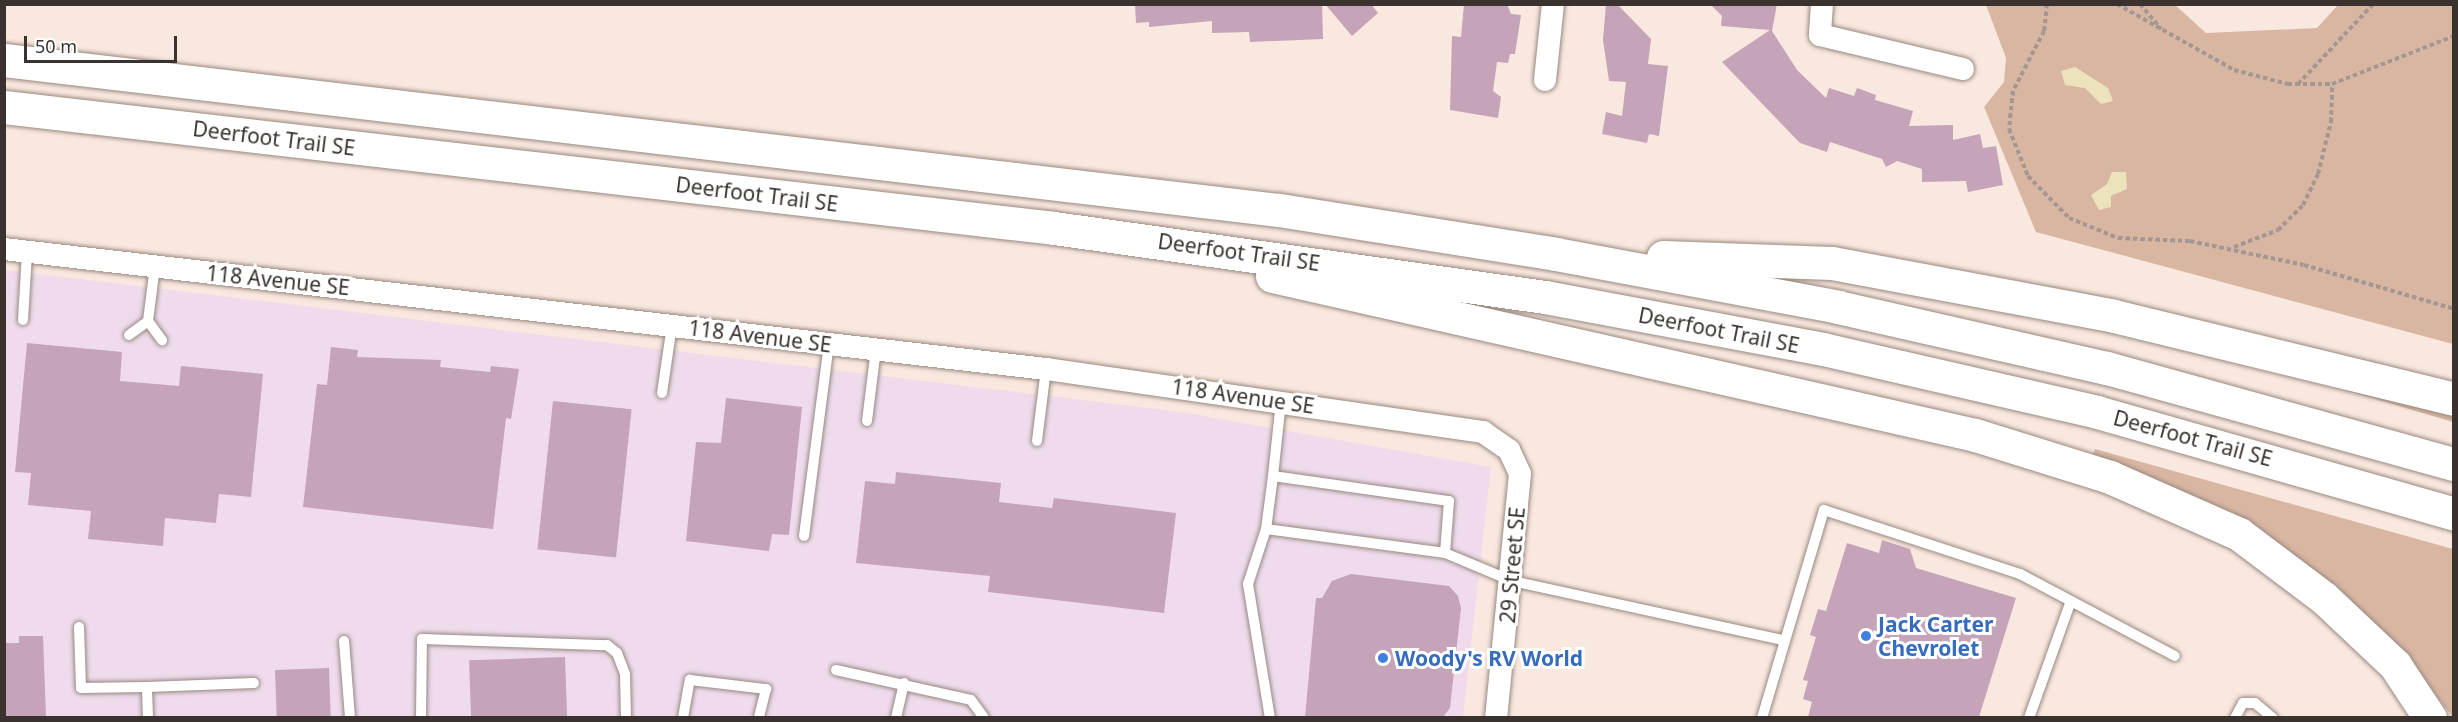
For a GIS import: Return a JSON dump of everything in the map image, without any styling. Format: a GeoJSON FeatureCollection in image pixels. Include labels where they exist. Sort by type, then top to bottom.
{"type":"FeatureCollection","features":[{"type":"Feature","properties":{"kind":"highway"},"geometry":{"type":"LineString","coordinates":[[4,60],[1279,210],[1556,254],[1838,307],[2084,363],[2454,464]]}},
{"type":"Feature","properties":{"kind":"highway","name":"Deerfoot Trail SE"},"geometry":{"type":"LineString","coordinates":[[4,107],[1054,228],[1545,297],[1823,349],[2097,412],[2454,514]]}},
{"type":"Feature","properties":{"kind":"highway"},"geometry":{"type":"LineString","coordinates":[[1054,228],[1963,433],[2110,477],[2239,534],[2324,598],[2396,665],[2430,717]]}},
{"type":"Feature","properties":{"kind":"highway"},"geometry":{"type":"LineString","coordinates":[[1556,254],[1832,262],[2114,316],[2454,399]]}},
{"type":"Feature","properties":{"kind":"street"},"geometry":{"type":"LineString","coordinates":[[1545,80],[1553,4]]}},
{"type":"Feature","properties":{"kind":"street"},"geometry":{"type":"LineString","coordinates":[[1822,4],[1820,35],[1963,69]]}},
{"type":"Feature","properties":{"kind":"street","name":"118 Avenue SE"},"geometry":{"type":"LineString","coordinates":[[4,249],[1046,369],[1281,401],[1483,432],[1509,450]]}},
{"type":"Feature","properties":{"kind":"street","name":"29 Street SE"},"geometry":{"type":"LineString","coordinates":[[1497,717],[1512,582],[1520,474],[1509,450]]}},
{"type":"Feature","properties":{"kind":"lane"},"geometry":{"type":"LineString","coordinates":[[23,320],[27,252]]}},
{"type":"Feature","properties":{"kind":"lane"},"geometry":{"type":"LineString","coordinates":[[155,266],[148,321],[162,340]]}},
{"type":"Feature","properties":{"kind":"lane"},"geometry":{"type":"LineString","coordinates":[[129,335],[148,321]]}},
{"type":"Feature","properties":{"kind":"lane"},"geometry":{"type":"LineString","coordinates":[[662,393],[672,325]]}},
{"type":"Feature","properties":{"kind":"lane"},"geometry":{"type":"LineString","coordinates":[[804,536],[829,344]]}},
{"type":"Feature","properties":{"kind":"lane"},"geometry":{"type":"LineString","coordinates":[[867,421],[876,349]]}},
{"type":"Feature","properties":{"kind":"lane"},"geometry":{"type":"LineString","coordinates":[[1037,441],[1046,369]]}},
{"type":"Feature","properties":{"kind":"lane"},"geometry":{"type":"LineString","coordinates":[[1270,717],[1248,584],[1266,529],[1281,401]]}},
{"type":"Feature","properties":{"kind":"lane"},"geometry":{"type":"LineString","coordinates":[[1273,476],[1449,501],[1445,553]]}},
{"type":"Feature","properties":{"kind":"lane"},"geometry":{"type":"LineString","coordinates":[[1762,717],[1782,640],[1824,510],[2020,574],[2175,656]]}},
{"type":"Feature","properties":{"kind":"lane"},"geometry":{"type":"LineString","coordinates":[[1266,529],[1445,553],[1512,582],[1782,640]]}},
{"type":"Feature","properties":{"kind":"lane"},"geometry":{"type":"LineString","coordinates":[[2030,717],[2071,601]]}},
{"type":"Feature","properties":{"kind":"lane"},"geometry":{"type":"LineString","coordinates":[[79,627],[81,688],[254,683]]}},
{"type":"Feature","properties":{"kind":"lane"},"geometry":{"type":"LineString","coordinates":[[421,717],[422,639],[607,645],[617,653],[625,674],[626,717]]}},
{"type":"Feature","properties":{"kind":"lane"},"geometry":{"type":"LineString","coordinates":[[344,641],[350,717]]}},
{"type":"Feature","properties":{"kind":"lane"},"geometry":{"type":"LineString","coordinates":[[836,670],[904,683],[971,700],[984,717]]}},
{"type":"Feature","properties":{"kind":"lane"},"geometry":{"type":"LineString","coordinates":[[682,717],[690,680],[766,689],[759,717]]}},
{"type":"Feature","properties":{"kind":"lane"},"geometry":{"type":"LineString","coordinates":[[896,717],[904,683]]}},
{"type":"Feature","properties":{"kind":"lane"},"geometry":{"type":"LineString","coordinates":[[147,687],[148,717]]}},
{"type":"Feature","properties":{"kind":"lane"},"geometry":{"type":"LineString","coordinates":[[2235,717],[2243,703],[2255,703],[2273,717]]}},
{"type":"Feature","properties":{"kind":"path"},"geometry":{"type":"LineString","coordinates":[[2047,4],[2044,32],[2019,73],[2009,109],[2014,149],[2028,176],[2069,218],[2091,230],[2118,238],[2230,247],[2454,309]]}},
{"type":"Feature","properties":{"kind":"path"},"geometry":{"type":"LineString","coordinates":[[2116,4],[2234,70],[2258,79],[2298,84],[2332,84],[2454,36]]}},
{"type":"Feature","properties":{"kind":"path"},"geometry":{"type":"LineString","coordinates":[[2140,4],[2162,30]]}},
{"type":"Feature","properties":{"kind":"path"},"geometry":{"type":"LineString","coordinates":[[2298,84],[2373,4]]}},
{"type":"Feature","properties":{"kind":"path"},"geometry":{"type":"LineString","coordinates":[[2230,247],[2253,243],[2278,230],[2303,205],[2318,174],[2331,122],[2332,84]]}},
{"type":"Feature","properties":{"kind":"shaded area"},"geometry":{"type":"Polygon","coordinates":[[[1986,5],[2175,5],[2206,33],[2317,28],[2338,5],[2453,5],[2453,344],[2036,232],[1984,107],[2004,82],[2006,58],[1986,5]]]}},
{"type":"Feature","properties":{"kind":"shaded area"},"geometry":{"type":"Polygon","coordinates":[[[5,270],[1181,412],[1491,467],[1463,717],[5,718],[5,270]]]}},
{"type":"Feature","properties":{"kind":"shaded area"},"geometry":{"type":"Polygon","coordinates":[[[2341,380],[2453,410],[2453,422],[2338,388],[2341,380]]]}},
{"type":"Feature","properties":{"kind":"shaded area"},"geometry":{"type":"Polygon","coordinates":[[[2095,449],[2453,549],[2453,717],[2414,668],[2092,457],[2095,449]]]}},
{"type":"Feature","properties":{"kind":"sand"},"geometry":{"type":"Polygon","coordinates":[[[2075,67],[2108,88],[2113,101],[2101,104],[2085,88],[2065,85],[2061,71],[2075,67]]]}},
{"type":"Feature","properties":{"kind":"sand"},"geometry":{"type":"Polygon","coordinates":[[[2112,172],[2126,172],[2127,189],[2111,196],[2111,207],[2099,210],[2091,195],[2107,184],[2112,172]]]}},
{"type":"Feature","properties":{"kind":"building"},"geometry":{"type":"Polygon","coordinates":[[[1135,4],[1322,4],[1323,39],[1250,42],[1249,32],[1212,33],[1212,21],[1149,27],[1149,22],[1136,23],[1135,4]]]}},
{"type":"Feature","properties":{"kind":"building"},"geometry":{"type":"Polygon","coordinates":[[[1325,4],[1371,4],[1378,13],[1352,36],[1325,4]]]}},
{"type":"Feature","properties":{"kind":"building"},"geometry":{"type":"Polygon","coordinates":[[[1464,4],[1507,4],[1511,14],[1521,15],[1515,54],[1510,54],[1508,63],[1497,62],[1493,91],[1501,97],[1498,118],[1450,110],[1452,36],[1461,37],[1464,4]]]}},
{"type":"Feature","properties":{"kind":"building"},"geometry":{"type":"Polygon","coordinates":[[[1606,4],[1617,4],[1651,39],[1648,64],[1668,66],[1659,136],[1649,134],[1647,143],[1602,134],[1606,112],[1622,116],[1626,82],[1609,81],[1603,40],[1606,4]]]}},
{"type":"Feature","properties":{"kind":"building"},"geometry":{"type":"Polygon","coordinates":[[[1710,4],[1777,4],[1772,31],[1797,70],[1826,98],[1829,88],[1854,96],[1857,88],[1876,95],[1875,100],[1913,111],[1909,126],[1953,125],[1953,140],[1980,134],[1983,148],[1996,146],[2003,185],[1968,192],[1966,181],[1922,182],[1922,169],[1897,161],[1886,167],[1882,159],[1830,142],[1827,152],[1800,143],[1722,62],[1770,30],[1721,26],[1722,16],[1710,4]]]}},
{"type":"Feature","properties":{"kind":"building"},"geometry":{"type":"Polygon","coordinates":[[[27,343],[122,352],[120,381],[179,386],[181,366],[263,374],[251,497],[219,494],[216,523],[165,518],[163,546],[88,539],[91,511],[28,505],[31,473],[15,472],[27,343]]]}},
{"type":"Feature","properties":{"kind":"building"},"geometry":{"type":"Polygon","coordinates":[[[331,347],[358,350],[357,357],[441,360],[440,367],[490,372],[491,366],[519,369],[511,419],[506,418],[493,529],[303,507],[317,384],[327,385],[331,347]]]}},
{"type":"Feature","properties":{"kind":"building"},"geometry":{"type":"Polygon","coordinates":[[[726,398],[802,407],[789,535],[772,534],[769,551],[686,541],[696,442],[721,443],[726,398]]]}},
{"type":"Feature","properties":{"kind":"building"},"geometry":{"type":"Polygon","coordinates":[[[553,401],[632,409],[616,557],[537,549],[553,401]]]}},
{"type":"Feature","properties":{"kind":"building"},"geometry":{"type":"Polygon","coordinates":[[[896,472],[1001,483],[999,502],[1052,508],[1054,498],[1176,513],[1164,613],[988,592],[990,576],[856,563],[865,481],[895,484],[896,472]]]}},
{"type":"Feature","properties":{"kind":"building"},"geometry":{"type":"Polygon","coordinates":[[[1882,540],[1910,549],[1916,568],[2016,598],[1979,717],[1808,717],[1812,702],[1803,699],[1808,681],[1803,680],[1816,637],[1810,635],[1818,609],[1826,611],[1847,543],[1879,553],[1882,540]]]}},
{"type":"Feature","properties":{"kind":"building","name":"Woody's RV World"},"geometry":{"type":"Polygon","coordinates":[[[1351,574],[1449,586],[1458,596],[1461,608],[1450,708],[1443,717],[1305,717],[1316,598],[1322,598],[1332,581],[1351,574]]]}},
{"type":"Feature","properties":{"kind":"building"},"geometry":{"type":"Polygon","coordinates":[[[19,636],[43,636],[46,717],[4,717],[4,643],[19,643],[19,636]]]}},
{"type":"Feature","properties":{"kind":"building"},"geometry":{"type":"Polygon","coordinates":[[[565,657],[567,717],[471,718],[469,660],[565,657]]]}},
{"type":"Feature","properties":{"kind":"building"},"geometry":{"type":"Polygon","coordinates":[[[329,668],[331,717],[277,718],[275,670],[329,668]]]}},
{"type":"Feature","properties":{"kind":"place","name":"Jack Carter Chevrolet"},"geometry":{"type":"Point","coordinates":[1866,636]}},
{"type":"Feature","properties":{"kind":"place","name":"Woody's RV World"},"geometry":{"type":"Point","coordinates":[1383,658]}}]}
